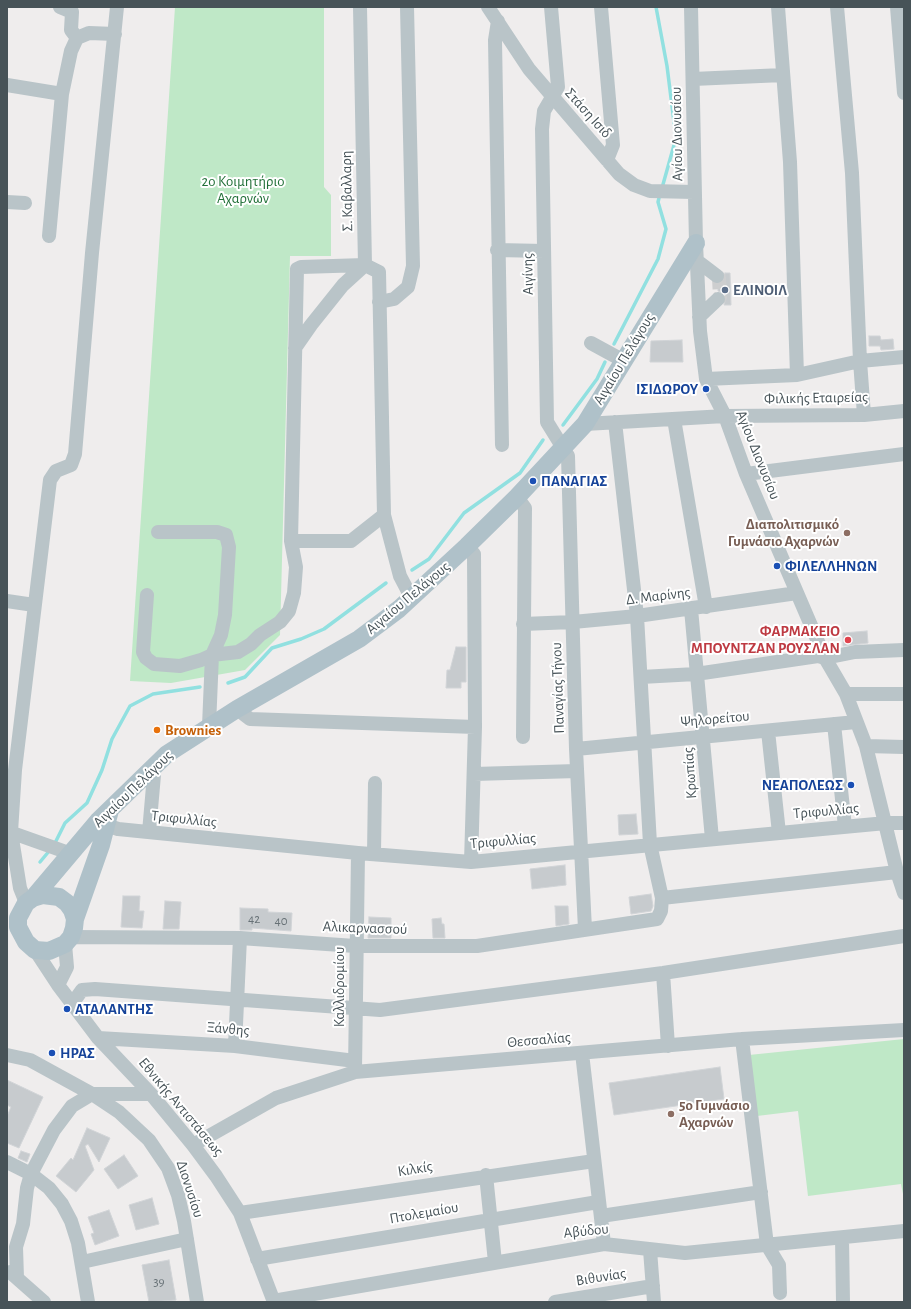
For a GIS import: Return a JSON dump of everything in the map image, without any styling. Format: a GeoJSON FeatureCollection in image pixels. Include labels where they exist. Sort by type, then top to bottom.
{"type":"FeatureCollection","features":[{"type":"Feature","properties":{"kind":"main road","name":"Αιγαίου Πελάγους"},"geometry":{"type":"LineString","coordinates":[[22,893],[108,818],[167,754],[237,709],[360,639],[412,597],[467,546],[517,497],[585,424],[672,280],[696,252]]}},
{"type":"Feature","properties":{"kind":"main road"},"geometry":{"type":"LineString","coordinates":[[75,919],[72,910],[67,903],[59,897],[22,893],[20,914],[13,929],[35,950],[49,951],[68,940],[74,928],[75,919],[76,910],[101,845],[108,818]]}},
{"type":"Feature","properties":{"kind":"street"},"geometry":{"type":"LineString","coordinates":[[60,7],[72,12],[71,30],[77,38]]}},
{"type":"Feature","properties":{"kind":"street"},"geometry":{"type":"LineString","coordinates":[[22,893],[9,831],[11,768],[50,480],[56,471],[71,466],[75,454],[92,252],[117,7]]}},
{"type":"Feature","properties":{"kind":"street","name":"Σ. Καβαλλαρη"},"geometry":{"type":"LineString","coordinates":[[360,7],[365,265]]}},
{"type":"Feature","properties":{"kind":"street"},"geometry":{"type":"LineString","coordinates":[[379,302],[394,300],[408,287],[413,266],[407,7]]}},
{"type":"Feature","properties":{"kind":"street","name":"Στάση Ισιδ"},"geometry":{"type":"LineString","coordinates":[[488,7],[529,69],[619,174],[634,185],[650,191],[694,192]]}},
{"type":"Feature","properties":{"kind":"street","name":"Αιγίνης"},"geometry":{"type":"LineString","coordinates":[[551,7],[558,87],[553,98],[544,111],[542,129],[547,422],[564,447]]}},
{"type":"Feature","properties":{"kind":"street"},"geometry":{"type":"LineString","coordinates":[[600,7],[613,145],[607,160]]}},
{"type":"Feature","properties":{"kind":"street","name":"Αγίου Διονυσίου"},"geometry":{"type":"LineString","coordinates":[[691,7],[696,252],[699,317],[706,379],[725,416],[746,474],[825,658],[846,694],[866,746],[897,872],[904,893]]}},
{"type":"Feature","properties":{"kind":"street"},"geometry":{"type":"LineString","coordinates":[[778,7],[790,162],[797,375]]}},
{"type":"Feature","properties":{"kind":"street"},"geometry":{"type":"LineString","coordinates":[[836,7],[852,173],[860,361],[864,416]]}},
{"type":"Feature","properties":{"kind":"street"},"geometry":{"type":"LineString","coordinates":[[897,7],[904,93]]}},
{"type":"Feature","properties":{"kind":"street"},"geometry":{"type":"LineString","coordinates":[[498,21],[495,40],[502,445]]}},
{"type":"Feature","properties":{"kind":"street"},"geometry":{"type":"LineString","coordinates":[[49,236],[62,94],[70,51],[77,38],[89,33],[114,34]]}},
{"type":"Feature","properties":{"kind":"street"},"geometry":{"type":"LineString","coordinates":[[693,79],[783,75]]}},
{"type":"Feature","properties":{"kind":"street"},"geometry":{"type":"LineString","coordinates":[[7,85],[62,94]]}},
{"type":"Feature","properties":{"kind":"street"},"geometry":{"type":"LineString","coordinates":[[7,202],[25,204]]}},
{"type":"Feature","properties":{"kind":"street"},"geometry":{"type":"LineString","coordinates":[[498,250],[544,251]]}},
{"type":"Feature","properties":{"kind":"street"},"geometry":{"type":"LineString","coordinates":[[696,252],[717,276]]}},
{"type":"Feature","properties":{"kind":"street"},"geometry":{"type":"LineString","coordinates":[[295,348],[311,325],[343,285],[365,265]]}},
{"type":"Feature","properties":{"kind":"street"},"geometry":{"type":"LineString","coordinates":[[147,595],[143,652],[146,658],[154,664],[175,666],[201,660],[212,655],[238,652],[280,622],[289,611],[294,593],[296,567],[291,541],[297,270],[302,267],[365,265],[379,272],[384,514],[400,576],[412,597]]}},
{"type":"Feature","properties":{"kind":"street"},"geometry":{"type":"LineString","coordinates":[[699,317],[718,299]]}},
{"type":"Feature","properties":{"kind":"street"},"geometry":{"type":"LineString","coordinates":[[591,343],[624,361]]}},
{"type":"Feature","properties":{"kind":"street"},"geometry":{"type":"LineString","coordinates":[[706,379],[797,375],[860,361],[904,357]]}},
{"type":"Feature","properties":{"kind":"street","name":"Φιλικής Εταιρείας"},"geometry":{"type":"LineString","coordinates":[[585,424],[725,416],[864,416],[904,411]]}},
{"type":"Feature","properties":{"kind":"street"},"geometry":{"type":"LineString","coordinates":[[674,419],[706,607]]}},
{"type":"Feature","properties":{"kind":"street"},"geometry":{"type":"LineString","coordinates":[[615,422],[637,616],[650,844],[662,898],[897,872]]}},
{"type":"Feature","properties":{"kind":"street","name":"Παναγίας Τήνου"},"geometry":{"type":"LineString","coordinates":[[564,447],[568,456],[576,749],[586,929]]}},
{"type":"Feature","properties":{"kind":"street"},"geometry":{"type":"LineString","coordinates":[[746,474],[904,454]]}},
{"type":"Feature","properties":{"kind":"street"},"geometry":{"type":"LineString","coordinates":[[517,497],[525,508],[523,737]]}},
{"type":"Feature","properties":{"kind":"street"},"geometry":{"type":"LineString","coordinates":[[291,541],[351,540],[384,514]]}},
{"type":"Feature","properties":{"kind":"street"},"geometry":{"type":"LineString","coordinates":[[158,532],[217,532],[226,535],[229,547],[225,615],[221,635],[212,655],[209,726]]}},
{"type":"Feature","properties":{"kind":"street"},"geometry":{"type":"LineString","coordinates":[[467,546],[474,554],[475,727],[471,862]]}},
{"type":"Feature","properties":{"kind":"street","name":"Δ. Μαρίνης"},"geometry":{"type":"LineString","coordinates":[[523,624],[573,622],[637,616],[797,593]]}},
{"type":"Feature","properties":{"kind":"street"},"geometry":{"type":"LineString","coordinates":[[7,601],[34,605]]}},
{"type":"Feature","properties":{"kind":"street","name":"Κρωπίας"},"geometry":{"type":"LineString","coordinates":[[691,609],[696,674],[704,737],[712,839]]}},
{"type":"Feature","properties":{"kind":"street"},"geometry":{"type":"LineString","coordinates":[[641,677],[696,674],[818,656],[825,658],[855,652],[904,650]]}},
{"type":"Feature","properties":{"kind":"street"},"geometry":{"type":"LineString","coordinates":[[846,694],[904,694]]}},
{"type":"Feature","properties":{"kind":"street"},"geometry":{"type":"LineString","coordinates":[[237,709],[250,719],[475,727]]}},
{"type":"Feature","properties":{"kind":"street","name":"Ψηλορείτου"},"geometry":{"type":"LineString","coordinates":[[576,749],[856,722]]}},
{"type":"Feature","properties":{"kind":"street"},"geometry":{"type":"LineString","coordinates":[[834,724],[845,827]]}},
{"type":"Feature","properties":{"kind":"street"},"geometry":{"type":"LineString","coordinates":[[768,731],[779,833]]}},
{"type":"Feature","properties":{"kind":"street"},"geometry":{"type":"LineString","coordinates":[[866,746],[904,746]]}},
{"type":"Feature","properties":{"kind":"street"},"geometry":{"type":"LineString","coordinates":[[149,832],[154,775],[150,771]]}},
{"type":"Feature","properties":{"kind":"street"},"geometry":{"type":"LineString","coordinates":[[474,774],[577,771]]}},
{"type":"Feature","properties":{"kind":"street"},"geometry":{"type":"LineString","coordinates":[[374,854],[375,784]]}},
{"type":"Feature","properties":{"kind":"street","name":"Τριφυλλίας"},"geometry":{"type":"LineString","coordinates":[[108,818],[118,829],[358,853],[471,862],[650,844],[886,823],[904,823]]}},
{"type":"Feature","properties":{"kind":"street"},"geometry":{"type":"LineString","coordinates":[[9,831],[69,853]]}},
{"type":"Feature","properties":{"kind":"street","name":"Καλλιδρομίου"},"geometry":{"type":"LineString","coordinates":[[355,1067],[357,1009],[355,946],[358,853]]}},
{"type":"Feature","properties":{"kind":"street","name":"Αλικαρνασσού"},"geometry":{"type":"LineString","coordinates":[[68,940],[240,938],[355,946],[477,946],[657,919],[661,911],[662,898]]}},
{"type":"Feature","properties":{"kind":"street"},"geometry":{"type":"LineString","coordinates":[[72,1004],[82,990],[238,998],[380,1010],[662,972],[904,936]]}},
{"type":"Feature","properties":{"kind":"street"},"geometry":{"type":"LineString","coordinates":[[235,1046],[240,938]]}},
{"type":"Feature","properties":{"kind":"street"},"geometry":{"type":"LineString","coordinates":[[58,985],[67,967],[68,940]]}},
{"type":"Feature","properties":{"kind":"street","name":"Εθνικής Αντιστάσεως"},"geometry":{"type":"LineString","coordinates":[[35,950],[58,985],[98,1038],[151,1094],[193,1145],[240,1213],[274,1302]]}},
{"type":"Feature","properties":{"kind":"street"},"geometry":{"type":"LineString","coordinates":[[662,972],[668,1046]]}},
{"type":"Feature","properties":{"kind":"street","name":"Θεσσαλίας"},"geometry":{"type":"LineString","coordinates":[[193,1145],[276,1098],[355,1067],[582,1053],[742,1040],[904,1030]]}},
{"type":"Feature","properties":{"kind":"street","name":"Ξάνθης"},"geometry":{"type":"LineString","coordinates":[[98,1038],[235,1046],[355,1067]]}},
{"type":"Feature","properties":{"kind":"street"},"geometry":{"type":"LineString","coordinates":[[742,1040],[768,1244],[779,1265],[780,1293]]}},
{"type":"Feature","properties":{"kind":"street"},"geometry":{"type":"LineString","coordinates":[[582,1053],[604,1244]]}},
{"type":"Feature","properties":{"kind":"street","name":"Διονυσίου"},"geometry":{"type":"LineString","coordinates":[[7,1055],[30,1060],[92,1094],[133,1124],[160,1154],[168,1168],[178,1196],[198,1302]]}},
{"type":"Feature","properties":{"kind":"street"},"geometry":{"type":"LineString","coordinates":[[44,1302],[12,1274],[11,1249],[23,1224],[27,1188],[31,1174],[54,1130],[72,1106],[92,1094],[151,1094]]}},
{"type":"Feature","properties":{"kind":"street","name":"Κιλκίς"},"geometry":{"type":"LineString","coordinates":[[240,1213],[594,1161]]}},
{"type":"Feature","properties":{"kind":"street"},"geometry":{"type":"LineString","coordinates":[[7,1162],[31,1174],[49,1188],[62,1204],[71,1222],[82,1262],[88,1302]]}},
{"type":"Feature","properties":{"kind":"street"},"geometry":{"type":"LineString","coordinates":[[486,1176],[495,1262]]}},
{"type":"Feature","properties":{"kind":"street"},"geometry":{"type":"LineString","coordinates":[[600,1216],[761,1192]]}},
{"type":"Feature","properties":{"kind":"street","name":"Πτολεμαίου"},"geometry":{"type":"LineString","coordinates":[[257,1259],[490,1218],[598,1202]]}},
{"type":"Feature","properties":{"kind":"street","name":"Αβύδου"},"geometry":{"type":"LineString","coordinates":[[274,1302],[604,1244],[685,1253],[904,1231]]}},
{"type":"Feature","properties":{"kind":"street"},"geometry":{"type":"LineString","coordinates":[[842,1238],[843,1302]]}},
{"type":"Feature","properties":{"kind":"street"},"geometry":{"type":"LineString","coordinates":[[82,1262],[187,1239]]}},
{"type":"Feature","properties":{"kind":"street"},"geometry":{"type":"LineString","coordinates":[[650,1250],[654,1302]]}},
{"type":"Feature","properties":{"kind":"street","name":"Βιθυνίας"},"geometry":{"type":"LineString","coordinates":[[555,1302],[653,1286]]}},
{"type":"Feature","properties":{"kind":"green space","name":"2ο Κοιμητήριο Αχαρνών"},"geometry":{"type":"Polygon","coordinates":[[[175,7],[324,7],[324,187],[331,195],[331,256],[290,256],[280,635],[245,670],[171,683],[130,681],[175,7]]]}},
{"type":"Feature","properties":{"kind":"green space"},"geometry":{"type":"Polygon","coordinates":[[[904,1039],[904,1199],[901,1184],[808,1196],[798,1111],[757,1116],[749,1055],[904,1039]]]}},
{"type":"Feature","properties":{"kind":"building"},"geometry":{"type":"Polygon","coordinates":[[[725,273],[730,273],[731,305],[724,305],[726,297],[724,293],[718,291],[718,284],[724,281],[725,273]]]}},
{"type":"Feature","properties":{"kind":"building"},"geometry":{"type":"Polygon","coordinates":[[[869,336],[880,336],[881,340],[893,339],[894,349],[881,350],[880,346],[869,346],[869,336]]]}},
{"type":"Feature","properties":{"kind":"building"},"geometry":{"type":"Polygon","coordinates":[[[682,340],[683,362],[650,362],[651,341],[682,340]]]}},
{"type":"Feature","properties":{"kind":"building"},"geometry":{"type":"Polygon","coordinates":[[[867,631],[868,643],[843,646],[843,633],[867,631]]]}},
{"type":"Feature","properties":{"kind":"building"},"geometry":{"type":"Polygon","coordinates":[[[456,647],[466,647],[466,682],[461,682],[461,688],[446,688],[447,670],[450,670],[456,647]]]}},
{"type":"Feature","properties":{"kind":"building"},"geometry":{"type":"Polygon","coordinates":[[[636,814],[638,834],[619,835],[618,815],[636,814]]]}},
{"type":"Feature","properties":{"kind":"building"},"geometry":{"type":"Polygon","coordinates":[[[565,865],[566,885],[532,889],[530,869],[565,865]]]}},
{"type":"Feature","properties":{"kind":"building"},"geometry":{"type":"Polygon","coordinates":[[[651,894],[653,906],[651,911],[631,914],[629,897],[651,894]]]}},
{"type":"Feature","properties":{"kind":"building"},"geometry":{"type":"Polygon","coordinates":[[[123,896],[140,896],[139,911],[144,911],[142,928],[121,927],[123,896]]]}},
{"type":"Feature","properties":{"kind":"building"},"geometry":{"type":"Polygon","coordinates":[[[165,901],[181,902],[179,929],[163,929],[165,901]]]}},
{"type":"Feature","properties":{"kind":"building"},"geometry":{"type":"Polygon","coordinates":[[[555,906],[568,906],[569,924],[556,926],[555,906]]]}},
{"type":"Feature","properties":{"kind":"building"},"geometry":{"type":"Polygon","coordinates":[[[240,908],[268,909],[268,912],[292,913],[291,931],[252,928],[252,930],[240,930],[240,908]]]}},
{"type":"Feature","properties":{"kind":"building"},"geometry":{"type":"Polygon","coordinates":[[[369,917],[391,918],[391,938],[368,938],[369,917]]]}},
{"type":"Feature","properties":{"kind":"building"},"geometry":{"type":"Polygon","coordinates":[[[441,918],[442,924],[444,924],[445,938],[433,938],[432,919],[441,918]]]}},
{"type":"Feature","properties":{"kind":"building"},"geometry":{"type":"Polygon","coordinates":[[[720,1067],[724,1099],[614,1115],[609,1083],[720,1067]]]}},
{"type":"Feature","properties":{"kind":"building"},"geometry":{"type":"Polygon","coordinates":[[[7,1080],[43,1097],[19,1148],[7,1143],[7,1116],[11,1107],[7,1105],[7,1080]]]}},
{"type":"Feature","properties":{"kind":"building"},"geometry":{"type":"Polygon","coordinates":[[[87,1128],[110,1138],[99,1162],[88,1144],[85,1146],[94,1170],[76,1192],[56,1176],[71,1158],[73,1160],[87,1128]]]}},
{"type":"Feature","properties":{"kind":"building"},"geometry":{"type":"Polygon","coordinates":[[[21,1151],[30,1154],[27,1162],[18,1158],[21,1151]]]}},
{"type":"Feature","properties":{"kind":"building"},"geometry":{"type":"Polygon","coordinates":[[[124,1155],[138,1176],[118,1189],[104,1169],[124,1155]]]}},
{"type":"Feature","properties":{"kind":"building"},"geometry":{"type":"Polygon","coordinates":[[[152,1198],[159,1224],[136,1230],[129,1205],[152,1198]]]}},
{"type":"Feature","properties":{"kind":"building"},"geometry":{"type":"Polygon","coordinates":[[[109,1210],[119,1236],[95,1245],[91,1234],[94,1233],[88,1217],[109,1210]]]}},
{"type":"Feature","properties":{"kind":"building"},"geometry":{"type":"Polygon","coordinates":[[[169,1260],[176,1300],[149,1302],[142,1265],[169,1260]]]}},
{"type":"Feature","properties":{"kind":"waterway"},"geometry":{"type":"LineString","coordinates":[[656,7],[667,66],[676,138],[662,188]]}},
{"type":"Feature","properties":{"kind":"waterway"},"geometry":{"type":"LineString","coordinates":[[614,344],[658,259],[666,229],[658,202],[660,194]]}},
{"type":"Feature","properties":{"kind":"waterway"},"geometry":{"type":"LineString","coordinates":[[563,425],[597,379],[605,362]]}},
{"type":"Feature","properties":{"kind":"waterway"},"geometry":{"type":"LineString","coordinates":[[412,570],[429,559],[464,513],[520,473],[543,440]]}},
{"type":"Feature","properties":{"kind":"waterway"},"geometry":{"type":"LineString","coordinates":[[228,683],[245,677],[272,648],[301,639],[324,629],[386,583]]}},
{"type":"Feature","properties":{"kind":"waterway"},"geometry":{"type":"LineString","coordinates":[[54,845],[65,823],[87,803],[102,770],[112,739],[130,706],[153,694],[200,687]]}},
{"type":"Feature","properties":{"kind":"waterway"},"geometry":{"type":"LineString","coordinates":[[40,862],[50,850]]}},
{"type":"Feature","properties":{"kind":"tunnel"},"geometry":{"type":"LineString","coordinates":[[717,276],[719,278],[720,297],[718,299]]}},
{"type":"Feature","properties":{"kind":"place","name":"ΕΛΙΝΟΙΛ"},"geometry":{"type":"Point","coordinates":[725,290]}},
{"type":"Feature","properties":{"kind":"place","name":"ΙΣΙΔΩΡΟΥ"},"geometry":{"type":"Point","coordinates":[706,389]}},
{"type":"Feature","properties":{"kind":"place","name":"ΠΑΝΑΓΙΑΣ"},"geometry":{"type":"Point","coordinates":[533,481]}},
{"type":"Feature","properties":{"kind":"place","name":"Διαπολιτισμικό Γυμνάσιο Αχαρνών"},"geometry":{"type":"Point","coordinates":[847,533]}},
{"type":"Feature","properties":{"kind":"place","name":"ΦΙΛΕΛΛΗΝΩΝ"},"geometry":{"type":"Point","coordinates":[777,566]}},
{"type":"Feature","properties":{"kind":"place","name":"ΦΑΡΜΑΚΕΙΟ ΜΠΟΥΝΤΖΑΝ ΡΟΥΣΛΑΝ"},"geometry":{"type":"Point","coordinates":[848,640]}},
{"type":"Feature","properties":{"kind":"place","name":"Brownies"},"geometry":{"type":"Point","coordinates":[157,730]}},
{"type":"Feature","properties":{"kind":"place","name":"ΝΕΑΠΟΛΕΩΣ"},"geometry":{"type":"Point","coordinates":[851,785]}},
{"type":"Feature","properties":{"kind":"place","name":"ΑΤΑΛΑΝΤΗΣ"},"geometry":{"type":"Point","coordinates":[67,1009]}},
{"type":"Feature","properties":{"kind":"place","name":"ΗΡΑΣ"},"geometry":{"type":"Point","coordinates":[52,1053]}},
{"type":"Feature","properties":{"kind":"place","name":"5ο Γυμνάσιο Αχαρνών"},"geometry":{"type":"Point","coordinates":[671,1114]}}]}
